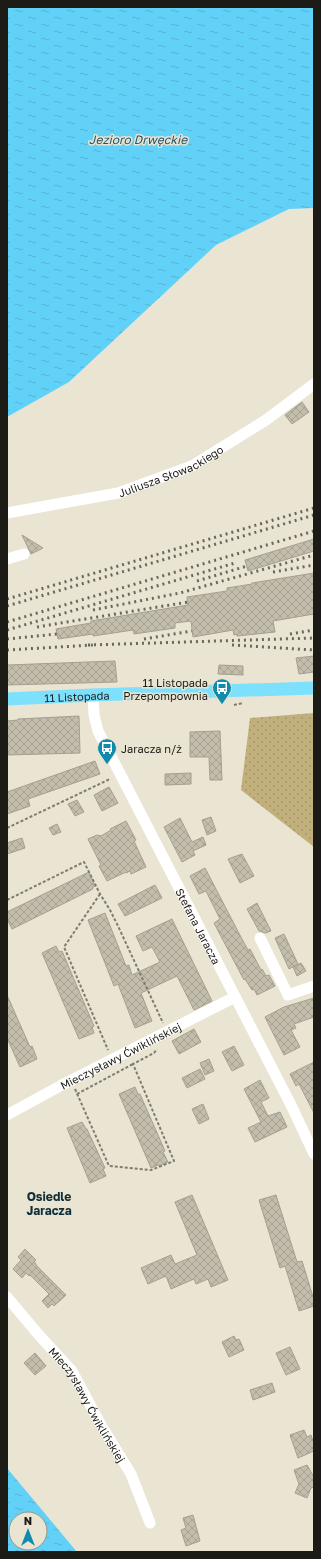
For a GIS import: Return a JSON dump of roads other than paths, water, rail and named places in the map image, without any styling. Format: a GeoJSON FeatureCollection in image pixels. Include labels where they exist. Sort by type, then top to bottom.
{"type":"FeatureCollection","features":[{"type":"Feature","properties":{"kind":"main road","name":"11 Listopada"},"geometry":{"type":"LineString","coordinates":[[7,699],[314,688]]}},
{"type":"Feature","properties":{"kind":"street","name":"Juliusza Słowackiego"},"geometry":{"type":"LineString","coordinates":[[7,513],[118,493],[192,466],[266,420],[314,384]]}},
{"type":"Feature","properties":{"kind":"street"},"geometry":{"type":"LineString","coordinates":[[7,559],[24,554]]}},
{"type":"Feature","properties":{"kind":"street","name":"Stefana Jaracza"},"geometry":{"type":"LineString","coordinates":[[93,695],[94,715],[98,731],[291,1105],[314,1154]]}},
{"type":"Feature","properties":{"kind":"street"},"geometry":{"type":"LineString","coordinates":[[260,938],[288,995],[314,986]]}},
{"type":"Feature","properties":{"kind":"street","name":"Mieczysławy Ćwiklińskiej"},"geometry":{"type":"LineString","coordinates":[[7,1115],[71,1080],[235,997]]}},
{"type":"Feature","properties":{"kind":"street","name":"Mieczysławy Ćwiklińskiej"},"geometry":{"type":"LineString","coordinates":[[7,1297],[72,1371],[101,1425],[131,1474],[150,1523]]}},
{"type":"Feature","properties":{"kind":"water","name":"Jezioro Drwęckie"},"geometry":{"type":"Polygon","coordinates":[[[7,7],[314,7],[314,208],[289,209],[216,245],[69,382],[7,417],[7,7]]]}},
{"type":"Feature","properties":{"kind":"water"},"geometry":{"type":"Polygon","coordinates":[[[7,1468],[43,1511],[8,1511],[8,1551],[48,1551],[48,1517],[77,1552],[7,1552],[7,1468]]]}},
{"type":"Feature","properties":{"kind":"railway"},"geometry":{"type":"LineString","coordinates":[[7,599],[314,508]]}},
{"type":"Feature","properties":{"kind":"railway"},"geometry":{"type":"LineString","coordinates":[[7,606],[314,515]]}},
{"type":"Feature","properties":{"kind":"railway"},"geometry":{"type":"LineString","coordinates":[[7,622],[314,531]]}},
{"type":"Feature","properties":{"kind":"railway"},"geometry":{"type":"LineString","coordinates":[[93,610],[180,593],[314,555]]}},
{"type":"Feature","properties":{"kind":"railway"},"geometry":{"type":"LineString","coordinates":[[7,630],[235,563]]}},
{"type":"Feature","properties":{"kind":"railway"},"geometry":{"type":"LineString","coordinates":[[273,572],[314,565]]}},
{"type":"Feature","properties":{"kind":"railway"},"geometry":{"type":"LineString","coordinates":[[197,581],[247,566]]}},
{"type":"Feature","properties":{"kind":"railway"},"geometry":{"type":"LineString","coordinates":[[37,627],[188,602]]}},
{"type":"Feature","properties":{"kind":"railway"},"geometry":{"type":"LineString","coordinates":[[290,634],[314,630]]}},
{"type":"Feature","properties":{"kind":"railway"},"geometry":{"type":"LineString","coordinates":[[144,639],[192,631]]}},
{"type":"Feature","properties":{"kind":"railway"},"geometry":{"type":"LineString","coordinates":[[7,639],[57,634]]}},
{"type":"Feature","properties":{"kind":"railway"},"geometry":{"type":"LineString","coordinates":[[88,645],[314,638]]}},
{"type":"Feature","properties":{"kind":"railway"},"geometry":{"type":"LineString","coordinates":[[7,650],[93,645]]}},
{"type":"Feature","properties":{"kind":"railway"},"geometry":{"type":"LineString","coordinates":[[232,645],[314,650]]}},
{"type":"Feature","properties":{"kind":"place","name":"11 Listopada Przepompownia"},"geometry":{"type":"Point","coordinates":[222,705]}},
{"type":"Feature","properties":{"kind":"place","name":"Jaracza n/ż"},"geometry":{"type":"Point","coordinates":[107,765]}},
{"type":"Feature","properties":{"kind":"district","name":"Osiedle Jaracza"},"geometry":{"type":"Point","coordinates":[49,1203]}}]}
